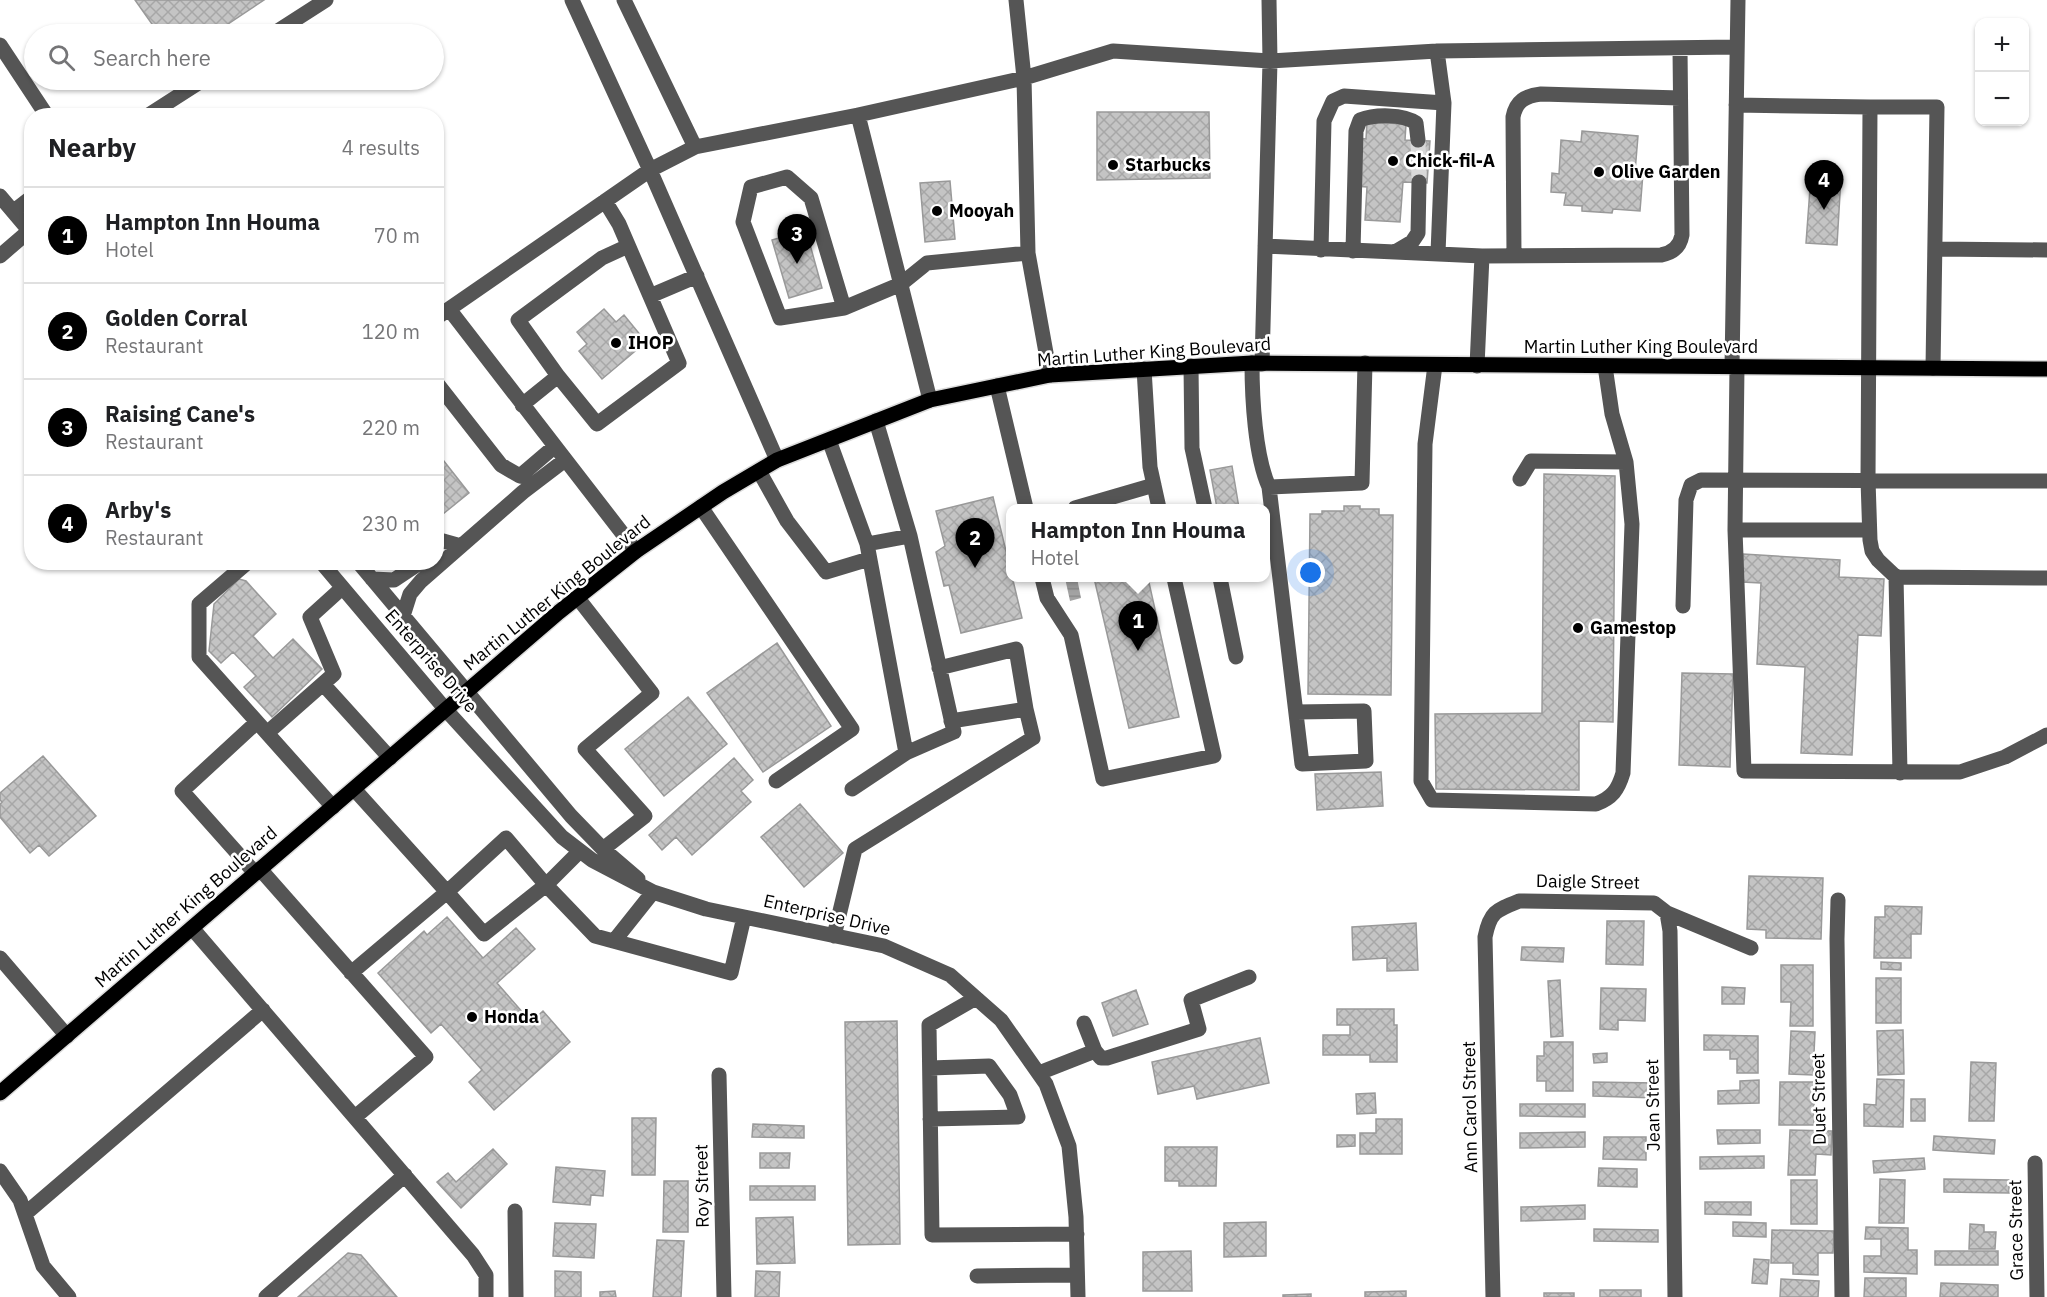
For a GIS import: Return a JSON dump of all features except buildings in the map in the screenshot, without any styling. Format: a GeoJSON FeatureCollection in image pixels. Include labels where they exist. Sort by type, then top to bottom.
{"type":"FeatureCollection","features":[{"type":"Feature","properties":{"kind":"main road","name":"Martin Luther King Boulevard"},"geometry":{"type":"LineString","coordinates":[[0,1093],[466,691],[636,550],[777,460],[930,400],[1050,375],[1257,364],[2047,369]]}},
{"type":"Feature","properties":{"kind":"street"},"geometry":{"type":"LineString","coordinates":[[289,24],[326,0]]}},
{"type":"Feature","properties":{"kind":"street"},"geometry":{"type":"LineString","coordinates":[[572,0],[650,170],[777,460]]}},
{"type":"Feature","properties":{"kind":"street"},"geometry":{"type":"LineString","coordinates":[[624,0],[695,147]]}},
{"type":"Feature","properties":{"kind":"street"},"geometry":{"type":"LineString","coordinates":[[1016,0],[1024,78],[1028,253],[1050,375]]}},
{"type":"Feature","properties":{"kind":"street"},"geometry":{"type":"LineString","coordinates":[[1269,0],[1270,61],[1265,246],[1257,364],[1252,398],[1264,475],[1269,487],[1302,764],[1366,761],[1364,711],[1296,712]]}},
{"type":"Feature","properties":{"kind":"street"},"geometry":{"type":"LineString","coordinates":[[1738,0],[1735,530],[1744,771],[1960,772],[2005,757],[2047,735]]}},
{"type":"Feature","properties":{"kind":"street"},"geometry":{"type":"LineString","coordinates":[[0,45],[24,81]]}},
{"type":"Feature","properties":{"kind":"street"},"geometry":{"type":"LineString","coordinates":[[444,312],[650,170],[695,147],[858,115],[1024,78],[1113,51],[1270,61],[1437,51],[1680,49],[1736,46]]}},
{"type":"Feature","properties":{"kind":"street"},"geometry":{"type":"LineString","coordinates":[[1265,246],[1482,256],[1661,255],[1676,249],[1682,235],[1680,49]]}},
{"type":"Feature","properties":{"kind":"street"},"geometry":{"type":"LineString","coordinates":[[1437,51],[1444,103],[1438,254]]}},
{"type":"Feature","properties":{"kind":"street"},"geometry":{"type":"LineString","coordinates":[[30,90],[42,108]]}},
{"type":"Feature","properties":{"kind":"street"},"geometry":{"type":"LineString","coordinates":[[159,108],[187,90]]}},
{"type":"Feature","properties":{"kind":"street"},"geometry":{"type":"LineString","coordinates":[[1514,255],[1513,117],[1519,102],[1525,97],[1540,94],[1680,98]]}},
{"type":"Feature","properties":{"kind":"street"},"geometry":{"type":"LineString","coordinates":[[1322,250],[1324,121],[1333,101],[1344,96],[1444,103]]}},
{"type":"Feature","properties":{"kind":"street"},"geometry":{"type":"LineString","coordinates":[[1736,105],[1937,107],[1933,368]]}},
{"type":"Feature","properties":{"kind":"street"},"geometry":{"type":"LineString","coordinates":[[1870,107],[1868,480],[1869,530],[1872,551],[1878,560],[1896,576],[2047,578]]}},
{"type":"Feature","properties":{"kind":"street"},"geometry":{"type":"LineString","coordinates":[[858,115],[930,400]]}},
{"type":"Feature","properties":{"kind":"street"},"geometry":{"type":"LineString","coordinates":[[1353,251],[1356,131],[1360,120],[1370,116],[1410,119],[1416,123],[1418,140]]}},
{"type":"Feature","properties":{"kind":"street"},"geometry":{"type":"LineString","coordinates":[[844,308],[811,198],[787,177],[751,187],[744,222],[780,318],[844,308],[901,284],[927,263],[1028,253]]}},
{"type":"Feature","properties":{"kind":"street"},"geometry":{"type":"LineString","coordinates":[[1395,252],[1412,242],[1419,233],[1419,183]]}},
{"type":"Feature","properties":{"kind":"street"},"geometry":{"type":"LineString","coordinates":[[0,196],[24,224]]}},
{"type":"Feature","properties":{"kind":"street"},"geometry":{"type":"LineString","coordinates":[[604,201],[619,224],[679,363],[597,424],[558,376],[518,320],[602,258],[628,246]]}},
{"type":"Feature","properties":{"kind":"street"},"geometry":{"type":"LineString","coordinates":[[14,212],[24,204]]}},
{"type":"Feature","properties":{"kind":"street"},"geometry":{"type":"LineString","coordinates":[[0,256],[24,237]]}},
{"type":"Feature","properties":{"kind":"street"},"geometry":{"type":"LineString","coordinates":[[1935,249],[2047,250]]}},
{"type":"Feature","properties":{"kind":"street"},"geometry":{"type":"LineString","coordinates":[[1477,366],[1482,256]]}},
{"type":"Feature","properties":{"kind":"street"},"geometry":{"type":"LineString","coordinates":[[650,296],[697,276]]}},
{"type":"Feature","properties":{"kind":"street"},"geometry":{"type":"LineString","coordinates":[[444,314],[522,405],[636,550]]}},
{"type":"Feature","properties":{"kind":"street"},"geometry":{"type":"LineString","coordinates":[[1269,487],[1362,483],[1365,363]]}},
{"type":"Feature","properties":{"kind":"street"},"geometry":{"type":"LineString","coordinates":[[1435,365],[1425,444],[1421,781],[1432,800],[1596,804],[1614,794],[1623,773],[1632,524],[1626,462],[1611,414],[1605,366]]}},
{"type":"Feature","properties":{"kind":"street"},"geometry":{"type":"LineString","coordinates":[[1191,366],[1192,448],[1204,504]]}},
{"type":"Feature","properties":{"kind":"street"},"geometry":{"type":"LineString","coordinates":[[1144,369],[1150,467],[1158,504]]}},
{"type":"Feature","properties":{"kind":"street"},"geometry":{"type":"LineString","coordinates":[[522,405],[558,376]]}},
{"type":"Feature","properties":{"kind":"street"},"geometry":{"type":"LineString","coordinates":[[997,386],[1025,504]]}},
{"type":"Feature","properties":{"kind":"street"},"geometry":{"type":"LineString","coordinates":[[444,392],[501,465],[511,472],[520,476],[554,447]]}},
{"type":"Feature","properties":{"kind":"street"},"geometry":{"type":"LineString","coordinates":[[852,789],[906,753],[954,732],[910,536],[876,421]]}},
{"type":"Feature","properties":{"kind":"street"},"geometry":{"type":"LineString","coordinates":[[829,440],[868,551],[906,753]]}},
{"type":"Feature","properties":{"kind":"street"},"geometry":{"type":"LineString","coordinates":[[444,560],[523,492],[565,460]]}},
{"type":"Feature","properties":{"kind":"street"},"geometry":{"type":"LineString","coordinates":[[1520,479],[1531,461],[1626,462]]}},
{"type":"Feature","properties":{"kind":"street"},"geometry":{"type":"LineString","coordinates":[[759,471],[787,521],[826,572],[868,551],[910,536]]}},
{"type":"Feature","properties":{"kind":"street"},"geometry":{"type":"LineString","coordinates":[[1683,606],[1686,500],[1691,485],[1701,480],[2047,481]]}},
{"type":"Feature","properties":{"kind":"street"},"geometry":{"type":"LineString","coordinates":[[1089,504],[1154,485]]}},
{"type":"Feature","properties":{"kind":"street"},"geometry":{"type":"LineString","coordinates":[[701,507],[852,729],[777,781]]}},
{"type":"Feature","properties":{"kind":"street"},"geometry":{"type":"LineString","coordinates":[[1735,530],[1869,530]]}},
{"type":"Feature","properties":{"kind":"street"},"geometry":{"type":"LineString","coordinates":[[444,541],[460,546]]}},
{"type":"Feature","properties":{"kind":"street"},"geometry":{"type":"LineString","coordinates":[[239,570],[199,604],[199,657],[333,807]]}},
{"type":"Feature","properties":{"kind":"street","name":"Enterprise Drive"},"geometry":{"type":"LineString","coordinates":[[327,570],[446,710],[562,837],[580,851],[610,871],[653,892],[706,909],[884,946],[950,975],[1001,1020],[1046,1084],[1069,1146],[1077,1234],[1078,1297]]}},
{"type":"Feature","properties":{"kind":"street","name":"Enterprise Drive"},"geometry":{"type":"LineString","coordinates":[[365,570],[572,816],[603,849],[653,892]]}},
{"type":"Feature","properties":{"kind":"street"},"geometry":{"type":"LineString","coordinates":[[372,579],[394,580],[409,570]]}},
{"type":"Feature","properties":{"kind":"street"},"geometry":{"type":"LineString","coordinates":[[403,616],[410,594],[433,570]]}},
{"type":"Feature","properties":{"kind":"street"},"geometry":{"type":"LineString","coordinates":[[1896,576],[1900,773]]}},
{"type":"Feature","properties":{"kind":"street"},"geometry":{"type":"LineString","coordinates":[[1043,582],[1047,598],[1071,635],[1103,779],[1214,756],[1175,582]]}},
{"type":"Feature","properties":{"kind":"street"},"geometry":{"type":"LineString","coordinates":[[1221,582],[1236,657]]}},
{"type":"Feature","properties":{"kind":"street"},"geometry":{"type":"LineString","coordinates":[[342,588],[310,616],[334,674],[262,727],[182,791],[426,1057],[355,1117]]}},
{"type":"Feature","properties":{"kind":"street"},"geometry":{"type":"LineString","coordinates":[[577,597],[652,693],[585,749],[645,816],[603,849]]}},
{"type":"Feature","properties":{"kind":"street"},"geometry":{"type":"LineString","coordinates":[[834,936],[855,849],[1033,738],[1016,649],[939,668]]}},
{"type":"Feature","properties":{"kind":"street"},"geometry":{"type":"LineString","coordinates":[[323,684],[390,758]]}},
{"type":"Feature","properties":{"kind":"street"},"geometry":{"type":"LineString","coordinates":[[951,721],[1026,709]]}},
{"type":"Feature","properties":{"kind":"street"},"geometry":{"type":"LineString","coordinates":[[354,789],[484,934],[546,885],[580,851]]}},
{"type":"Feature","properties":{"kind":"street"},"geometry":{"type":"LineString","coordinates":[[351,973],[447,892],[506,838],[546,885],[596,936],[731,973],[744,917]]}},
{"type":"Feature","properties":{"kind":"street"},"geometry":{"type":"LineString","coordinates":[[614,941],[653,892]]}},
{"type":"Feature","properties":{"kind":"street","name":"Duet Street"},"geometry":{"type":"LineString","coordinates":[[1838,900],[1842,1297]]}},
{"type":"Feature","properties":{"kind":"street","name":"Daigle Street"},"geometry":{"type":"LineString","coordinates":[[1491,917],[1498,909],[1519,901],[1654,903],[1667,913],[1751,948]]}},
{"type":"Feature","properties":{"kind":"street","name":"Jean Street"},"geometry":{"type":"LineString","coordinates":[[1667,913],[1670,931],[1675,1297]]}},
{"type":"Feature","properties":{"kind":"street","name":"Ann Carol Street"},"geometry":{"type":"LineString","coordinates":[[1491,917],[1485,937],[1493,1297]]}},
{"type":"Feature","properties":{"kind":"street"},"geometry":{"type":"LineString","coordinates":[[192,928],[473,1255],[486,1275],[486,1297]]}},
{"type":"Feature","properties":{"kind":"street"},"geometry":{"type":"LineString","coordinates":[[0,958],[67,1036]]}},
{"type":"Feature","properties":{"kind":"street"},"geometry":{"type":"LineString","coordinates":[[1084,1023],[1095,1051],[1101,1058],[1107,1058],[1199,1029],[1191,1000],[1249,977]]}},
{"type":"Feature","properties":{"kind":"street"},"geometry":{"type":"LineString","coordinates":[[976,998],[929,1025],[932,1235],[1077,1234]]}},
{"type":"Feature","properties":{"kind":"street"},"geometry":{"type":"LineString","coordinates":[[25,1214],[263,1010]]}},
{"type":"Feature","properties":{"kind":"street"},"geometry":{"type":"LineString","coordinates":[[1039,1074],[1095,1051]]}},
{"type":"Feature","properties":{"kind":"street"},"geometry":{"type":"LineString","coordinates":[[930,1068],[989,1066],[1010,1095],[1018,1117],[930,1119]]}},
{"type":"Feature","properties":{"kind":"street","name":"Roy Street"},"geometry":{"type":"LineString","coordinates":[[719,1075],[724,1297]]}},
{"type":"Feature","properties":{"kind":"street","name":"Grace Street"},"geometry":{"type":"LineString","coordinates":[[2034,1163],[2037,1297]]}},
{"type":"Feature","properties":{"kind":"street"},"geometry":{"type":"LineString","coordinates":[[0,1171],[20,1200],[43,1266],[69,1297]]}},
{"type":"Feature","properties":{"kind":"street"},"geometry":{"type":"LineString","coordinates":[[266,1297],[405,1175]]}},
{"type":"Feature","properties":{"kind":"street"},"geometry":{"type":"LineString","coordinates":[[514,1211],[516,1297]]}},
{"type":"Feature","properties":{"kind":"street"},"geometry":{"type":"LineString","coordinates":[[977,1276],[1077,1275]]}},
{"type":"Feature","properties":{"kind":"shaded area"},"geometry":{"type":"Polygon","coordinates":[[[1066,582],[1078,582],[1081,598],[1070,601],[1066,582]]]}},
{"type":"Feature","properties":{"kind":"tunnel"},"geometry":{"type":"LineString","coordinates":[[1418,140],[1419,182]]}},
{"type":"Feature","properties":{"kind":"place","name":"Chick-fil-A"},"geometry":{"type":"Point","coordinates":[1393,161]}},
{"type":"Feature","properties":{"kind":"place","name":"Starbucks"},"geometry":{"type":"Point","coordinates":[1113,165]}},
{"type":"Feature","properties":{"kind":"place","name":"Olive Garden"},"geometry":{"type":"Point","coordinates":[1599,172]}},
{"type":"Feature","properties":{"kind":"place","name":"Arby's"},"geometry":{"type":"Point","coordinates":[1824,210]}},
{"type":"Feature","properties":{"kind":"place","name":"Mooyah"},"geometry":{"type":"Point","coordinates":[937,211]}},
{"type":"Feature","properties":{"kind":"place","name":"Raising Cane's"},"geometry":{"type":"Point","coordinates":[797,264]}},
{"type":"Feature","properties":{"kind":"place","name":"IHOP"},"geometry":{"type":"Point","coordinates":[616,343]}},
{"type":"Feature","properties":{"kind":"place","name":"Golden Corral"},"geometry":{"type":"Point","coordinates":[975,568]}},
{"type":"Feature","properties":{"kind":"place","name":"Gamestop"},"geometry":{"type":"Point","coordinates":[1578,628]}},
{"type":"Feature","properties":{"kind":"place","name":"Hampton Inn Houma"},"geometry":{"type":"Point","coordinates":[1138,651]}},
{"type":"Feature","properties":{"kind":"place","name":"Honda"},"geometry":{"type":"Point","coordinates":[472,1017]}}]}
